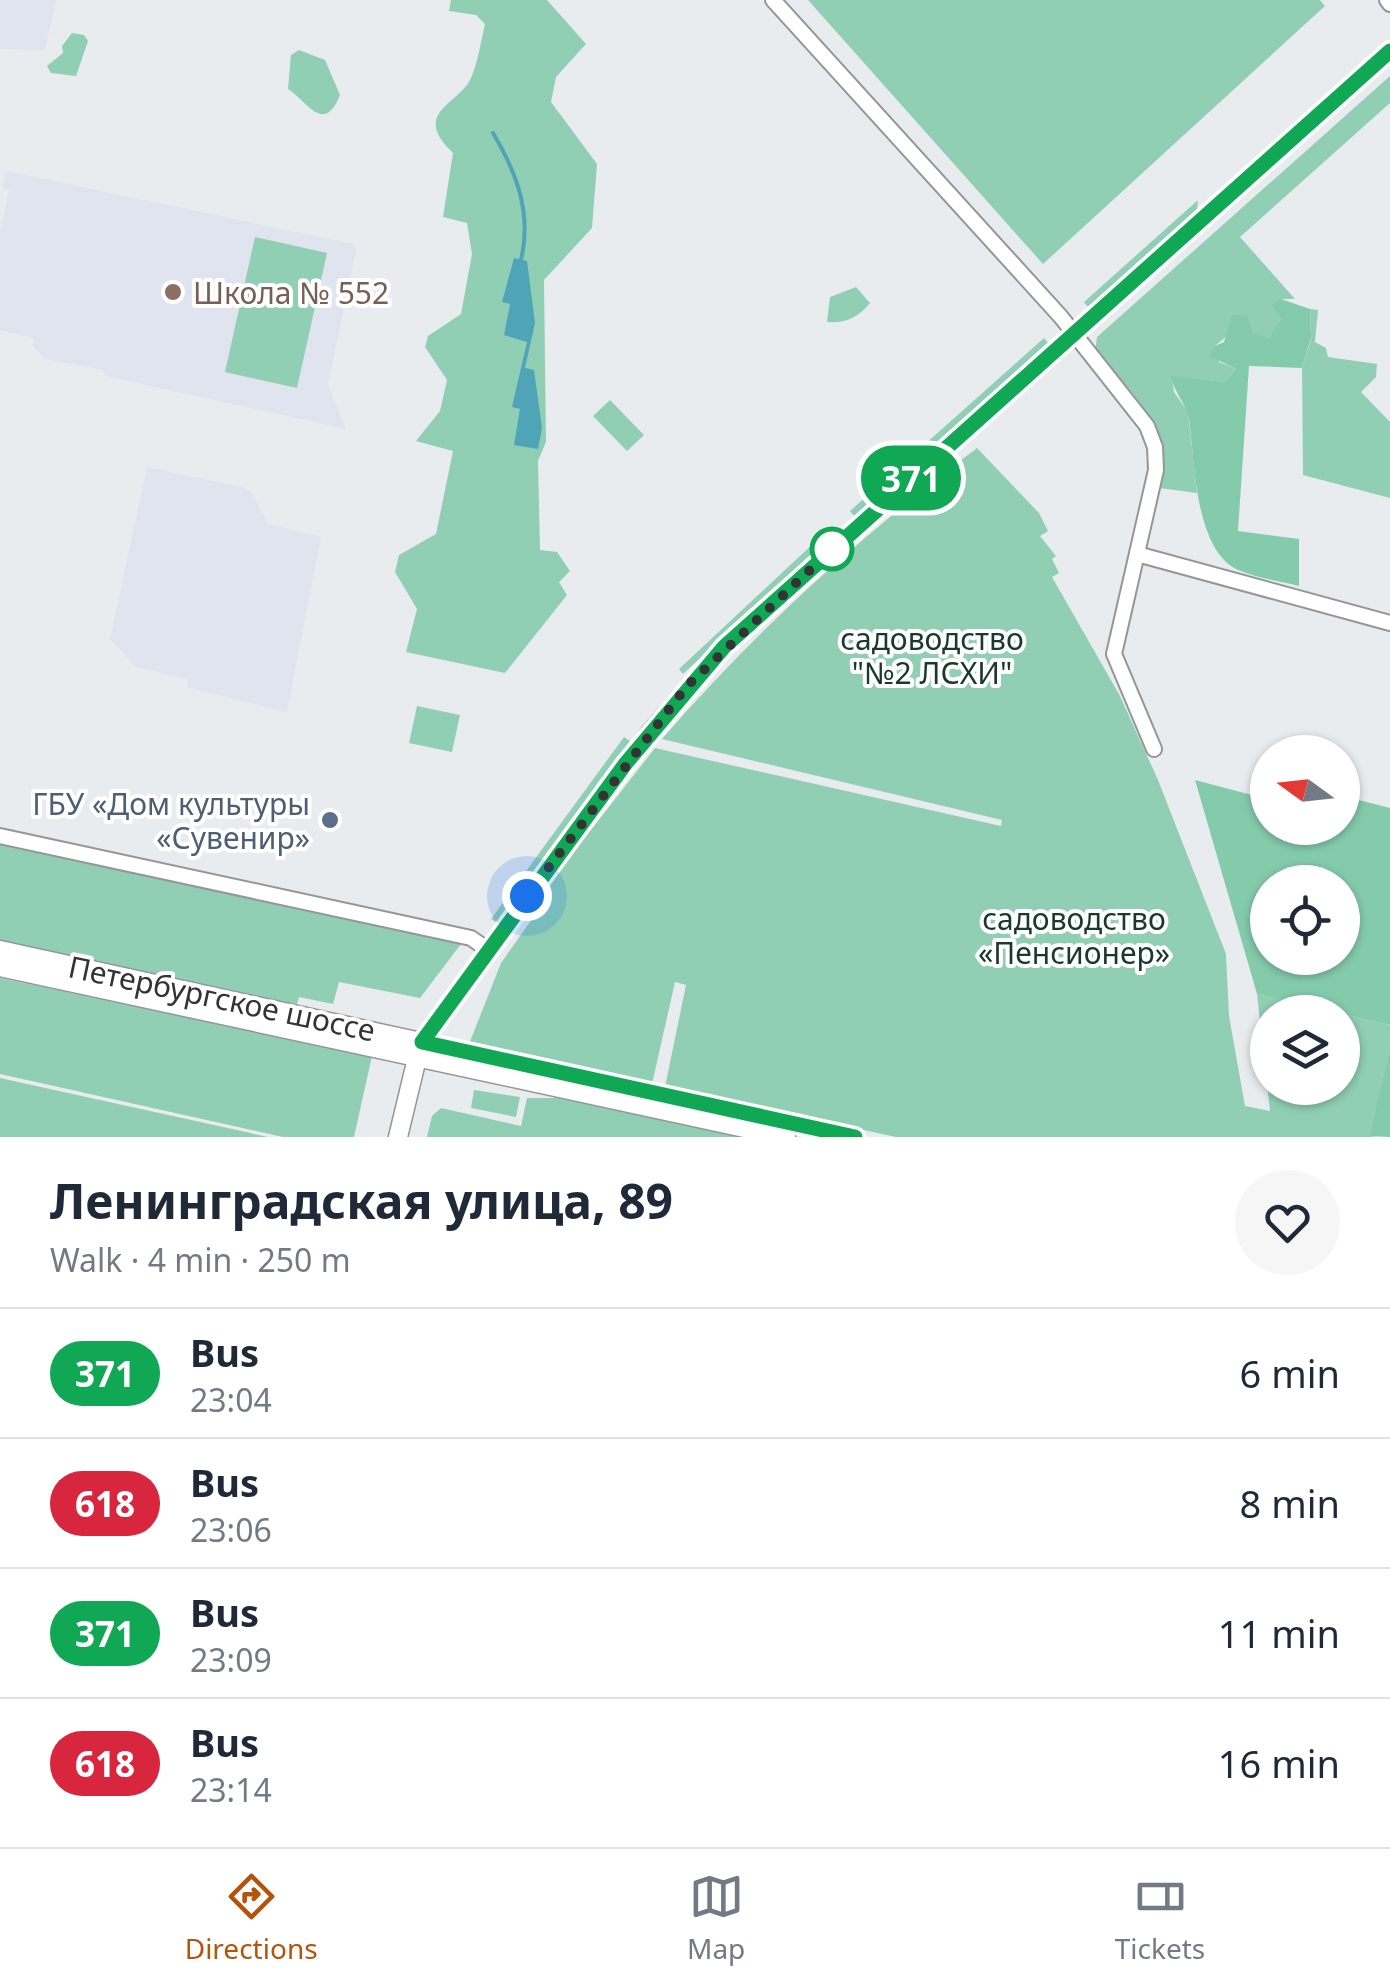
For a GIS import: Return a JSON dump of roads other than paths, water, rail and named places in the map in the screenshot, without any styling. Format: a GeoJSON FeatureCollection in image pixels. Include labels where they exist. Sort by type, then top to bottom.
{"type":"FeatureCollection","features":[{"type":"Feature","properties":{"kind":"main road","name":"Петербургское шоссе"},"geometry":{"type":"LineString","coordinates":[[0,950],[786,1137]]}},
{"type":"Feature","properties":{"kind":"main road","name":"Петербургское шоссе"},"geometry":{"type":"LineString","coordinates":[[0,968],[855,1137]]}},
{"type":"Feature","properties":{"kind":"main road"},"geometry":{"type":"LineString","coordinates":[[398,1137],[419,1050]]}},
{"type":"Feature","properties":{"kind":"street"},"geometry":{"type":"LineString","coordinates":[[779,2],[1134,406],[1154,447],[1156,470],[1114,654],[1154,749]]}},
{"type":"Feature","properties":{"kind":"street"},"geometry":{"type":"LineString","coordinates":[[419,1050],[649,732],[724,647],[1390,51]]}},
{"type":"Feature","properties":{"kind":"street"},"geometry":{"type":"LineString","coordinates":[[1137,554],[1390,622]]}},
{"type":"Feature","properties":{"kind":"street"},"geometry":{"type":"LineString","coordinates":[[0,836],[471,938],[488,950]]}},
{"type":"Feature","properties":{"kind":"water"},"geometry":{"type":"Polygon","coordinates":[[[514,258],[527,261],[535,323],[525,368],[534,370],[542,428],[538,449],[514,445],[520,409],[512,407],[527,342],[504,335],[510,304],[502,302],[514,258]]]}},
{"type":"Feature","properties":{"kind":"waterway"},"geometry":{"type":"LineString","coordinates":[[493,133],[520,194],[525,226],[521,260]]}},
{"type":"Feature","properties":{"kind":"place","name":"Школа № 552"},"geometry":{"type":"Point","coordinates":[173,292]}},
{"type":"Feature","properties":{"kind":"place","name":"ГБУ «Дом культуры «Сувенир»"},"geometry":{"type":"Point","coordinates":[330,820]}},
{"type":"Feature","properties":{"kind":"park label","name":"садоводство \"№2 ЛСХИ\""},"geometry":{"type":"Point","coordinates":[932,655]}},
{"type":"Feature","properties":{"kind":"park label","name":"садоводство «Пенсионер»"},"geometry":{"type":"Point","coordinates":[1074,935]}}]}
